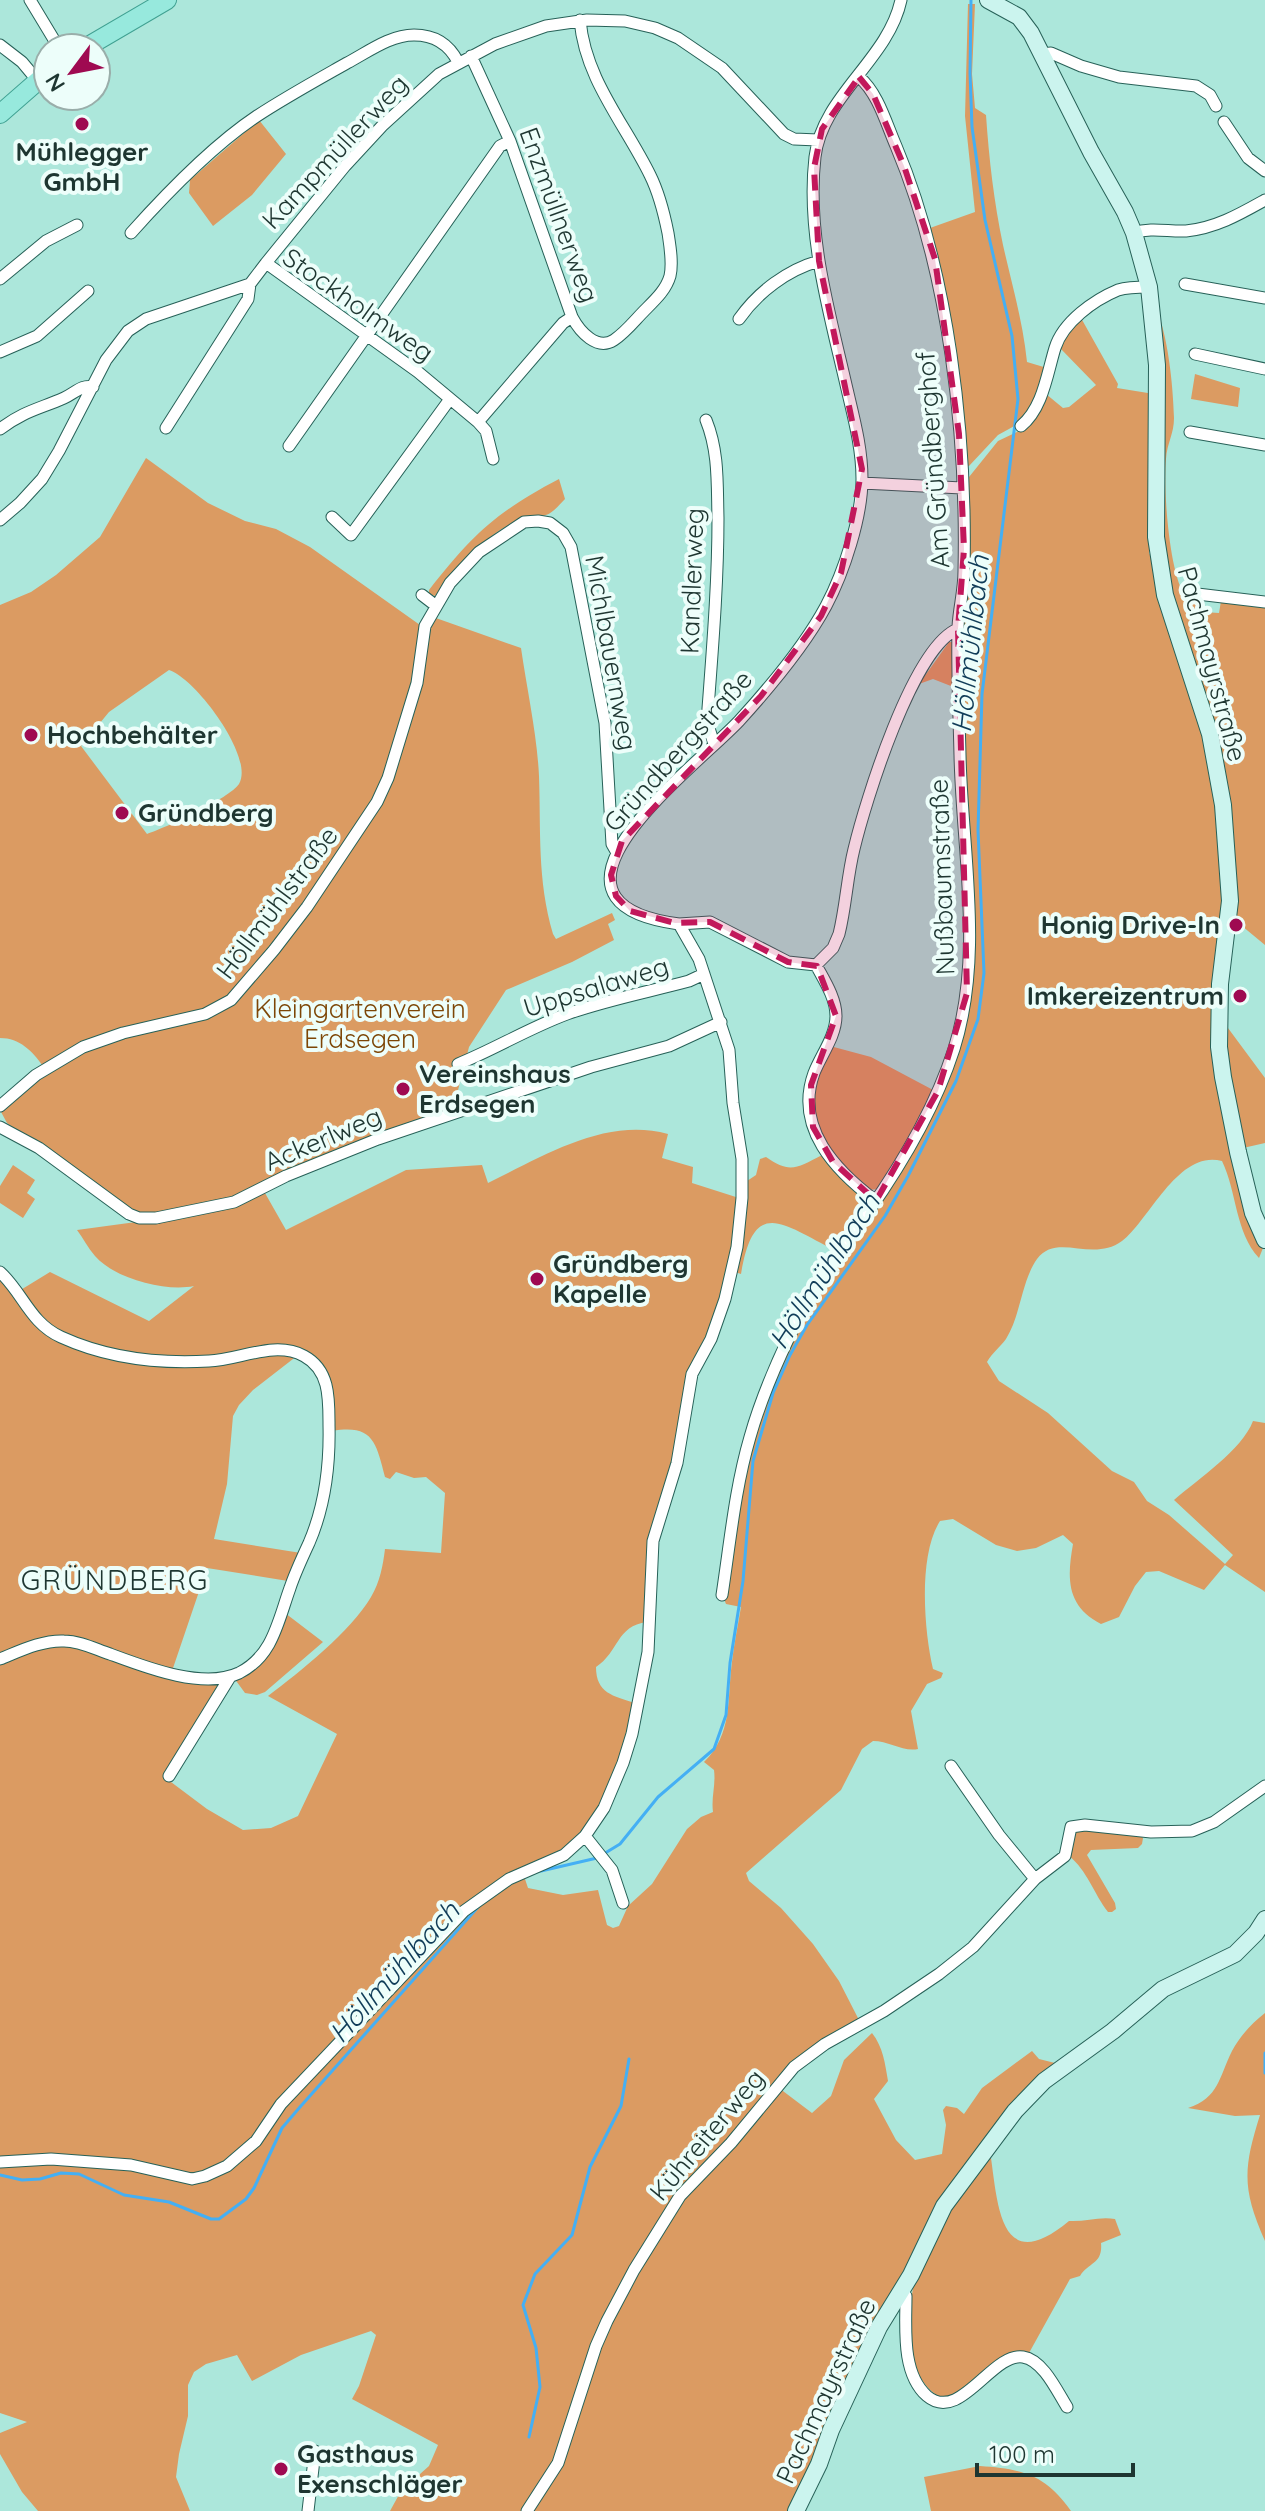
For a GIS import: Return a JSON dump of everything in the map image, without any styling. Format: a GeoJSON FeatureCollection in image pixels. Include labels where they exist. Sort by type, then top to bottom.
{"type":"FeatureCollection","features":[{"type":"Feature","properties":{"kind":"main road"},"geometry":{"type":"LineString","coordinates":[[112,32],[167,0]]}},
{"type":"Feature","properties":{"kind":"main road"},"geometry":{"type":"LineString","coordinates":[[0,114],[32,85]]}},
{"type":"Feature","properties":{"kind":"street"},"geometry":{"type":"LineString","coordinates":[[30,0],[49,32]]}},
{"type":"Feature","properties":{"kind":"street","name":"Gründbergstraße"},"geometry":{"type":"LineString","coordinates":[[679,924],[636,913],[620,902],[611,880],[616,851],[658,798],[761,696],[824,610],[841,573],[862,483],[860,446],[819,261],[814,168],[818,140],[829,117],[889,34],[901,0]]}},
{"type":"Feature","properties":{"kind":"street","name":"Pachmayrstraße"},"geometry":{"type":"LineString","coordinates":[[988,0],[1019,17],[1031,33],[1134,233],[1149,287],[1157,365],[1156,537],[1165,595],[1210,734],[1223,805],[1230,901],[1220,984],[1219,1047],[1238,1152],[1253,1213],[1265,1240]]}},
{"type":"Feature","properties":{"kind":"street","name":"Kampmüllerweg"},"geometry":{"type":"LineString","coordinates":[[266,263],[345,166],[382,126],[439,74],[471,56],[546,26],[580,20],[625,21],[655,28],[678,38],[722,68],[784,134],[794,139],[818,140]]}},
{"type":"Feature","properties":{"kind":"street","name":"Enzmüllnerweg"},"geometry":{"type":"LineString","coordinates":[[471,56],[510,141],[572,317],[588,336],[599,343],[607,343],[622,334],[656,298],[667,282],[671,267],[666,223],[655,186],[597,79],[583,42],[580,20]]}},
{"type":"Feature","properties":{"kind":"street"},"geometry":{"type":"LineString","coordinates":[[131,233],[187,175],[256,117],[373,49],[400,36],[427,36],[449,47],[458,62]]}},
{"type":"Feature","properties":{"kind":"street"},"geometry":{"type":"LineString","coordinates":[[0,45],[32,69]]}},
{"type":"Feature","properties":{"kind":"street"},"geometry":{"type":"LineString","coordinates":[[1041,54],[1051,53],[1119,77],[1196,86],[1210,95],[1216,106]]}},
{"type":"Feature","properties":{"kind":"street","name":"Am Gründberghof"},"geometry":{"type":"LineString","coordinates":[[859,77],[873,94],[896,146],[932,248],[953,383],[962,488],[964,573],[958,629]]}},
{"type":"Feature","properties":{"kind":"street"},"geometry":{"type":"LineString","coordinates":[[1224,122],[1238,145],[1265,171]]}},
{"type":"Feature","properties":{"kind":"street"},"geometry":{"type":"LineString","coordinates":[[289,446],[500,146],[510,141]]}},
{"type":"Feature","properties":{"kind":"street"},"geometry":{"type":"LineString","coordinates":[[1134,233],[1204,228],[1232,218],[1265,200]]}},
{"type":"Feature","properties":{"kind":"street"},"geometry":{"type":"LineString","coordinates":[[0,279],[46,241],[77,225]]}},
{"type":"Feature","properties":{"kind":"street"},"geometry":{"type":"LineString","coordinates":[[739,319],[762,292],[819,261]]}},
{"type":"Feature","properties":{"kind":"street","name":"Stockholmweg"},"geometry":{"type":"LineString","coordinates":[[0,520],[42,479],[114,347],[134,326],[157,315],[250,284],[266,263],[418,372],[478,422],[486,431],[493,459]]}},
{"type":"Feature","properties":{"kind":"street"},"geometry":{"type":"LineString","coordinates":[[166,428],[248,299],[250,284]]}},
{"type":"Feature","properties":{"kind":"street"},"geometry":{"type":"LineString","coordinates":[[1185,284],[1265,298]]}},
{"type":"Feature","properties":{"kind":"street"},"geometry":{"type":"LineString","coordinates":[[1021,426],[1027,421],[1046,385],[1055,347],[1066,327],[1111,293],[1125,288],[1149,287]]}},
{"type":"Feature","properties":{"kind":"street"},"geometry":{"type":"LineString","coordinates":[[0,352],[37,336],[88,291]]}},
{"type":"Feature","properties":{"kind":"street"},"geometry":{"type":"LineString","coordinates":[[478,422],[563,323],[572,317]]}},
{"type":"Feature","properties":{"kind":"street"},"geometry":{"type":"LineString","coordinates":[[1195,354],[1265,369]]}},
{"type":"Feature","properties":{"kind":"street"},"geometry":{"type":"LineString","coordinates":[[0,429],[27,411],[67,397],[84,386],[93,387]]}},
{"type":"Feature","properties":{"kind":"street"},"geometry":{"type":"LineString","coordinates":[[332,517],[351,535],[450,399]]}},
{"type":"Feature","properties":{"kind":"street","name":"Kandlerweg"},"geometry":{"type":"LineString","coordinates":[[706,420],[713,438],[717,475],[717,587],[707,722],[714,744]]}},
{"type":"Feature","properties":{"kind":"street"},"geometry":{"type":"LineString","coordinates":[[1190,432],[1265,445]]}},
{"type":"Feature","properties":{"kind":"street"},"geometry":{"type":"LineString","coordinates":[[862,483],[962,488]]}},
{"type":"Feature","properties":{"kind":"street","name":"Michlbauernweg"},"geometry":{"type":"LineString","coordinates":[[435,605],[473,557],[521,524],[542,521],[563,533],[571,547],[601,701],[607,741],[612,844],[616,851]]}},
{"type":"Feature","properties":{"kind":"street"},"geometry":{"type":"LineString","coordinates":[[1189,593],[1265,602]]}},
{"type":"Feature","properties":{"kind":"street"},"geometry":{"type":"LineString","coordinates":[[422,595],[435,605]]}},
{"type":"Feature","properties":{"kind":"street","name":"Höllmühlstraße"},"geometry":{"type":"LineString","coordinates":[[0,1106],[36,1075],[67,1055],[102,1039],[215,1010],[231,1000],[255,973],[307,907],[380,796],[417,683],[425,626],[435,605]]}},
{"type":"Feature","properties":{"kind":"street"},"geometry":{"type":"LineString","coordinates":[[0,2162],[51,2159],[131,2165],[192,2179],[227,2166],[256,2141],[281,2104],[464,1911],[509,1879],[564,1855],[585,1836],[604,1808],[632,1734],[648,1652],[653,1541],[674,1474],[692,1374],[717,1325],[737,1247],[742,1198],[742,1159],[733,1103],[731,1061],[704,974],[679,924],[699,921],[715,923],[783,960],[800,965],[816,965],[833,948],[839,934],[861,822],[899,716],[929,659],[944,639],[958,629]]}},
{"type":"Feature","properties":{"kind":"street","name":"Nußbaumstraße"},"geometry":{"type":"LineString","coordinates":[[722,1595],[744,1464],[760,1405],[817,1283],[876,1201],[917,1136],[955,1046],[967,993],[969,914],[961,789],[958,629]]}},
{"type":"Feature","properties":{"kind":"street"},"geometry":{"type":"LineString","coordinates":[[816,965],[832,998],[836,1018],[812,1080],[809,1105],[813,1127],[820,1145],[833,1162],[876,1201]]}},
{"type":"Feature","properties":{"kind":"street","name":"Uppsalaweg"},"geometry":{"type":"LineString","coordinates":[[458,1064],[505,1040],[571,1013],[689,981],[704,974]]}},
{"type":"Feature","properties":{"kind":"street","name":"Ackerlweg"},"geometry":{"type":"LineString","coordinates":[[1,1125],[39,1148],[129,1214],[139,1218],[156,1218],[234,1202],[286,1176],[378,1139],[591,1067],[669,1046],[721,1022]]}},
{"type":"Feature","properties":{"kind":"street"},"geometry":{"type":"LineString","coordinates":[[0,1272],[34,1319],[46,1329],[91,1349],[126,1358],[182,1361],[223,1360],[263,1351],[291,1351],[309,1359],[321,1371],[328,1389],[329,1433],[326,1482],[320,1513],[268,1647],[257,1662],[230,1677],[185,1677],[67,1641],[48,1642],[0,1659]]}},
{"type":"Feature","properties":{"kind":"street"},"geometry":{"type":"LineString","coordinates":[[169,1776],[230,1677]]}},
{"type":"Feature","properties":{"kind":"street"},"geometry":{"type":"LineString","coordinates":[[951,1766],[999,1835],[1035,1879]]}},
{"type":"Feature","properties":{"kind":"street","name":"Kühreiterweg"},"geometry":{"type":"LineString","coordinates":[[527,2511],[558,2463],[596,2346],[656,2232],[683,2192],[731,2143],[794,2067],[825,2044],[884,2011],[973,1947],[1035,1879],[1065,1856],[1071,1827],[1085,1825],[1151,1832],[1192,1831],[1214,1822],[1265,1786]]}},
{"type":"Feature","properties":{"kind":"street"},"geometry":{"type":"LineString","coordinates":[[585,1836],[615,1874],[623,1903]]}},
{"type":"Feature","properties":{"kind":"street","name":"Pachmayrstraße"},"geometry":{"type":"LineString","coordinates":[[796,2511],[879,2327],[951,2195],[1028,2096],[1163,1989],[1235,1954],[1265,1919]]}},
{"type":"Feature","properties":{"kind":"street","name":"Pachmayrstraße"},"geometry":{"type":"LineString","coordinates":[[901,2291],[906,2296],[910,2364],[929,2398],[938,2402],[952,2400],[1002,2364],[1025,2357],[1038,2365],[1067,2407]]}},
{"type":"Feature","properties":{"kind":"street"},"geometry":{"type":"LineString","coordinates":[[308,2511],[315,2451]]}},
{"type":"Feature","properties":{"kind":"highlighted area"},"geometry":{"type":"Polygon","coordinates":[[[859,77],[873,94],[904,166],[935,259],[959,434],[964,549],[958,629],[967,993],[938,1091],[876,1201],[833,1162],[813,1127],[811,1085],[836,1016],[817,966],[788,962],[710,922],[675,923],[630,911],[616,896],[611,875],[622,841],[761,696],[821,616],[841,573],[862,469],[819,261],[814,168],[822,129],[859,77]]]}},
{"type":"Feature","properties":{"kind":"green space"},"geometry":{"type":"Polygon","coordinates":[[[968,4],[975,4],[972,74],[975,108],[986,115],[997,213],[1027,362],[1047,368],[1040,391],[1020,423],[998,435],[965,467],[943,280],[930,228],[975,212],[965,116],[968,4]]]}},
{"type":"Feature","properties":{"kind":"green space"},"geometry":{"type":"Polygon","coordinates":[[[259,120],[286,154],[252,195],[213,226],[189,193],[190,180],[259,120]]]}},
{"type":"Feature","properties":{"kind":"green space","name":"Kleingartenverein Erdsegen"},"geometry":{"type":"Polygon","coordinates":[[[1155,304],[1166,345],[1172,390],[1174,424],[1167,453],[1165,489],[1171,551],[1180,586],[1188,599],[1202,606],[1203,612],[1219,613],[1221,601],[1224,600],[1265,605],[1265,945],[1242,926],[1235,911],[1225,909],[1216,1004],[1219,1066],[1228,1129],[1246,1206],[1263,1248],[1259,1258],[1245,1236],[1222,1161],[1206,1160],[1178,1176],[1122,1241],[1099,1249],[1065,1247],[1045,1251],[1032,1268],[1011,1330],[987,1362],[999,1381],[1048,1413],[1112,1471],[1134,1482],[1147,1501],[1169,1515],[1225,1564],[1233,1555],[1174,1500],[1239,1443],[1253,1421],[1265,1423],[1265,1592],[1225,1565],[1204,1590],[1159,1571],[1146,1572],[1119,1617],[1101,1624],[1081,1609],[1075,1600],[1070,1580],[1073,1544],[1063,1535],[1036,1548],[1017,1551],[996,1545],[953,1519],[940,1521],[928,1553],[925,1614],[933,1669],[943,1673],[941,1678],[927,1684],[911,1711],[918,1749],[873,1741],[862,1749],[841,1790],[746,1873],[749,1881],[781,1908],[813,1944],[839,1981],[859,2020],[808,2051],[775,2085],[812,2113],[831,2096],[844,2060],[872,2033],[885,2062],[888,2081],[874,2099],[896,2140],[915,2160],[942,2154],[946,2125],[943,2110],[946,2106],[957,2108],[964,2114],[982,2088],[1032,2051],[1039,2059],[1059,2064],[1016,2102],[942,2200],[910,2269],[885,2307],[823,2437],[812,2472],[791,2511],[390,2511],[401,2491],[429,2466],[438,2445],[352,2399],[376,2335],[371,2331],[301,2355],[252,2381],[237,2355],[206,2364],[194,2372],[188,2385],[188,2416],[176,2477],[190,2511],[38,2511],[22,2492],[0,2454],[0,2433],[27,2422],[0,2413],[0,1662],[35,1649],[66,1643],[167,1676],[223,1683],[163,1776],[207,1809],[243,1830],[271,1828],[298,1816],[337,1734],[268,1696],[324,1650],[362,1610],[377,1585],[385,1549],[441,1553],[445,1493],[426,1477],[414,1478],[396,1472],[390,1479],[385,1477],[379,1454],[370,1438],[356,1430],[332,1431],[331,1396],[326,1375],[312,1358],[302,1352],[253,1390],[233,1416],[227,1484],[214,1539],[301,1553],[288,1581],[207,1568],[172,1671],[68,1638],[47,1640],[0,1656],[0,1275],[36,1325],[56,1338],[97,1352],[104,1348],[65,1335],[46,1323],[19,1291],[50,1272],[149,1321],[194,1286],[170,1287],[142,1282],[104,1264],[92,1253],[77,1230],[136,1222],[137,1215],[16,1130],[7,1123],[0,1110],[36,1079],[70,1057],[129,1035],[217,1012],[257,974],[338,868],[379,802],[408,723],[433,617],[521,648],[539,776],[544,894],[553,934],[556,939],[612,913],[615,920],[608,924],[614,940],[506,990],[469,1047],[454,1106],[456,1110],[331,1153],[261,1186],[286,1230],[406,1170],[482,1165],[488,1183],[575,1142],[621,1131],[644,1130],[668,1134],[662,1158],[693,1167],[692,1183],[739,1198],[731,1262],[722,1297],[707,1340],[689,1371],[671,1473],[649,1543],[647,1622],[637,1624],[623,1634],[596,1667],[599,1683],[607,1692],[635,1703],[619,1765],[602,1806],[578,1840],[562,1853],[522,1870],[528,1888],[563,1895],[598,1890],[607,1925],[613,1928],[619,1926],[628,1906],[652,1884],[687,1829],[713,1812],[714,1770],[704,1762],[720,1740],[724,1728],[741,1607],[726,1604],[724,1599],[750,1452],[772,1385],[823,1280],[876,1207],[928,1120],[955,1058],[970,1007],[973,954],[964,791],[962,624],[968,547],[965,482],[998,441],[1021,430],[1031,421],[1046,394],[1063,408],[1069,407],[1096,385],[1060,348],[1066,332],[1081,318],[1118,384],[1117,388],[1154,394],[1152,538],[1149,553],[1157,566],[1169,617],[1179,613],[1166,572],[1159,533],[1162,371],[1155,304]]]}},
{"type":"Feature","properties":{"kind":"green space"},"geometry":{"type":"Polygon","coordinates":[[[1195,374],[1240,388],[1238,407],[1191,399],[1195,374]]]}},
{"type":"Feature","properties":{"kind":"green space"},"geometry":{"type":"Polygon","coordinates":[[[146,458],[208,503],[245,521],[276,529],[310,547],[420,625],[415,678],[375,801],[271,949],[223,1004],[155,1024],[43,1066],[25,1046],[0,1038],[0,605],[31,592],[56,575],[100,537],[146,458]],[[169,670],[109,712],[81,746],[147,834],[223,797],[239,784],[242,772],[231,738],[220,720],[207,702],[180,676],[169,670]]]}},
{"type":"Feature","properties":{"kind":"green space"},"geometry":{"type":"Polygon","coordinates":[[[559,479],[565,499],[554,510],[546,515],[520,519],[492,536],[461,564],[435,596],[429,594],[444,571],[486,526],[559,479]]]}},
{"type":"Feature","properties":{"kind":"green space"},"geometry":{"type":"Polygon","coordinates":[[[952,642],[956,688],[933,679],[919,684],[952,642]]]}},
{"type":"Feature","properties":{"kind":"green space"},"geometry":{"type":"Polygon","coordinates":[[[1225,1024],[1265,1078],[1265,1143],[1243,1148],[1229,1086],[1225,1024]]]}},
{"type":"Feature","properties":{"kind":"green space"},"geometry":{"type":"Polygon","coordinates":[[[830,1046],[871,1057],[935,1091],[880,1189],[868,1190],[830,1155],[813,1112],[814,1085],[830,1046]]]}},
{"type":"Feature","properties":{"kind":"green space"},"geometry":{"type":"Polygon","coordinates":[[[822,1155],[868,1206],[835,1250],[786,1226],[773,1223],[763,1225],[754,1233],[741,1274],[735,1272],[747,1181],[756,1175],[760,1159],[766,1157],[781,1166],[794,1167],[822,1155]]]}},
{"type":"Feature","properties":{"kind":"green space"},"geometry":{"type":"Polygon","coordinates":[[[13,1165],[35,1180],[27,1193],[35,1199],[23,1218],[0,1203],[0,1186],[13,1165]]]}},
{"type":"Feature","properties":{"kind":"green space"},"geometry":{"type":"Polygon","coordinates":[[[285,1613],[323,1642],[265,1692],[257,1695],[245,1693],[234,1678],[245,1672],[285,1613]]]}},
{"type":"Feature","properties":{"kind":"green space"},"geometry":{"type":"Polygon","coordinates":[[[1075,1829],[1140,1834],[1143,1838],[1138,1848],[1091,1850],[1087,1855],[1115,1903],[1116,1909],[1112,1912],[1108,1912],[1081,1868],[1069,1856],[1075,1829]]]}},
{"type":"Feature","properties":{"kind":"green space"},"geometry":{"type":"Polygon","coordinates":[[[1265,2013],[1265,2241],[1252,2207],[1248,2179],[1250,2150],[1260,2115],[1235,2116],[1188,2108],[1206,2099],[1212,2092],[1239,2040],[1265,2013]]]}},
{"type":"Feature","properties":{"kind":"green space"},"geometry":{"type":"Polygon","coordinates":[[[990,2151],[1000,2212],[1006,2228],[1015,2238],[1028,2242],[1046,2237],[1069,2221],[1104,2218],[1115,2219],[1121,2235],[1101,2243],[1098,2259],[1080,2276],[1070,2279],[1029,2353],[959,2393],[941,2398],[928,2388],[913,2361],[909,2328],[912,2294],[915,2279],[946,2213],[990,2151]]]}},
{"type":"Feature","properties":{"kind":"green space"},"geometry":{"type":"Polygon","coordinates":[[[980,2466],[1009,2469],[1032,2476],[1052,2489],[1071,2511],[931,2511],[924,2477],[980,2466]]]}},
{"type":"Feature","properties":{"kind":"waterway","name":"Höllmühlbach"},"geometry":{"type":"LineString","coordinates":[[541,1871],[597,1858],[620,1844],[658,1797],[714,1749],[726,1715],[730,1663],[743,1581],[753,1461],[773,1393],[807,1325],[885,1216],[908,1176],[956,1081],[978,1019],[984,973],[978,830],[982,694],[1018,399],[1012,336],[985,220],[972,127],[971,0]]}},
{"type":"Feature","properties":{"kind":"waterway","name":"Höllmühlbach"},"geometry":{"type":"LineString","coordinates":[[0,2175],[22,2180],[61,2173],[79,2174],[124,2195],[169,2202],[211,2219],[219,2219],[246,2199],[254,2188],[282,2128],[479,1906]]}},
{"type":"Feature","properties":{"kind":"waterway"},"geometry":{"type":"LineString","coordinates":[[1265,2053],[1265,2073]]}},
{"type":"Feature","properties":{"kind":"waterway"},"geometry":{"type":"LineString","coordinates":[[529,2437],[540,2387],[536,2348],[523,2305],[535,2274],[572,2235],[590,2167],[621,2106],[629,2059]]}},
{"type":"Feature","properties":{"kind":"place","name":"Mühlegger GmbH"},"geometry":{"type":"Point","coordinates":[82,124]}},
{"type":"Feature","properties":{"kind":"place","name":"Hochbehälter"},"geometry":{"type":"Point","coordinates":[31,735]}},
{"type":"Feature","properties":{"kind":"place","name":"Gründberg"},"geometry":{"type":"Point","coordinates":[122,813]}},
{"type":"Feature","properties":{"kind":"place","name":"Honig Drive-In"},"geometry":{"type":"Point","coordinates":[1236,925]}},
{"type":"Feature","properties":{"kind":"place","name":"Imkereizentrum"},"geometry":{"type":"Point","coordinates":[1240,996]}},
{"type":"Feature","properties":{"kind":"place","name":"Vereinshaus Erdsegen"},"geometry":{"type":"Point","coordinates":[403,1089]}},
{"type":"Feature","properties":{"kind":"place","name":"Gründberg Kapelle"},"geometry":{"type":"Point","coordinates":[537,1279]}},
{"type":"Feature","properties":{"kind":"place","name":"Gasthaus Exenschläger"},"geometry":{"type":"Point","coordinates":[281,2469]}},
{"type":"Feature","properties":{"kind":"district","name":"GRÜNDBERG"},"geometry":{"type":"Point","coordinates":[115,1580]}}]}
